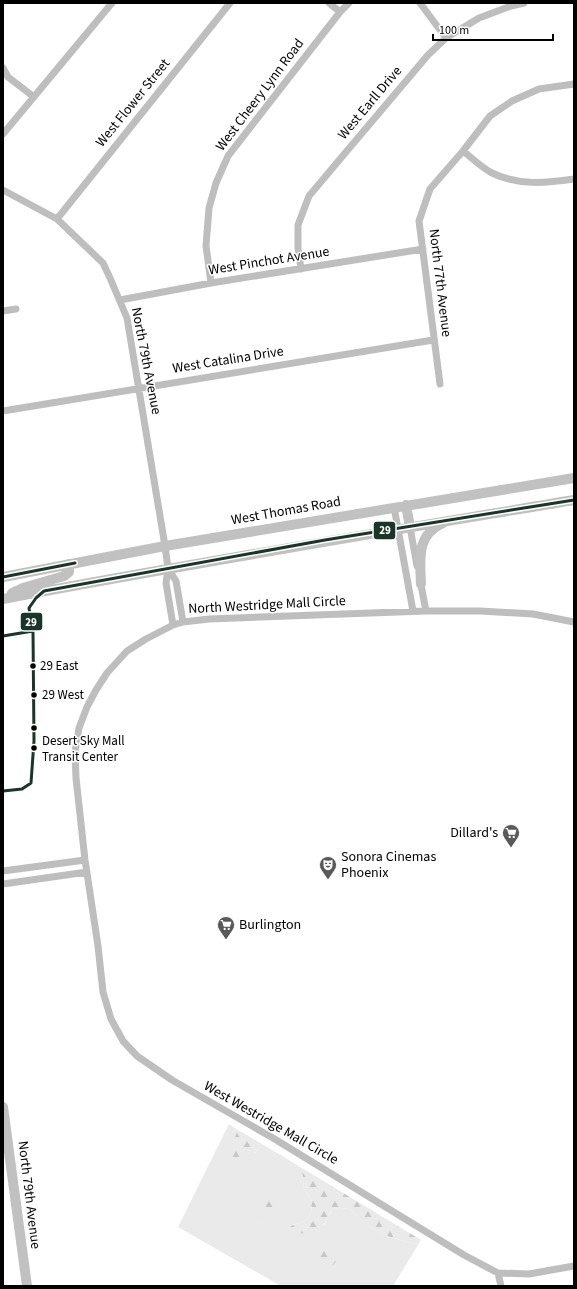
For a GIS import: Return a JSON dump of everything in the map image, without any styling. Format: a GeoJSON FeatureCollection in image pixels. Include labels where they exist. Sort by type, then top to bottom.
{"type":"FeatureCollection","features":[{"type":"Feature","properties":{"kind":"main road","name":"West Thomas Road"},"geometry":{"type":"LineString","coordinates":[[3,577],[165,546],[574,478]]}},
{"type":"Feature","properties":{"kind":"main road"},"geometry":{"type":"LineString","coordinates":[[3,598],[168,568],[574,500]]}},
{"type":"Feature","properties":{"kind":"main road"},"geometry":{"type":"LineString","coordinates":[[406,505],[410,527]]}},
{"type":"Feature","properties":{"kind":"main road"},"geometry":{"type":"LineString","coordinates":[[421,584],[420,557],[422,544],[435,528],[449,520]]}},
{"type":"Feature","properties":{"kind":"main road"},"geometry":{"type":"LineString","coordinates":[[3,598],[23,588],[64,576],[68,572],[69,564]]}},
{"type":"Feature","properties":{"kind":"main road","name":"North 79th Avenue"},"geometry":{"type":"LineString","coordinates":[[3,1107],[26,1286]]}},
{"type":"Feature","properties":{"kind":"street"},"geometry":{"type":"LineString","coordinates":[[3,134],[112,3]]}},
{"type":"Feature","properties":{"kind":"street","name":"West Flower Street"},"geometry":{"type":"LineString","coordinates":[[57,219],[230,3]]}},
{"type":"Feature","properties":{"kind":"street"},"geometry":{"type":"LineString","coordinates":[[329,3],[340,12]]}},
{"type":"Feature","properties":{"kind":"street","name":"West Cheery Lynn Road"},"geometry":{"type":"LineString","coordinates":[[211,283],[206,246],[209,208],[216,183],[228,156],[340,12],[349,3]]}},
{"type":"Feature","properties":{"kind":"street"},"geometry":{"type":"LineString","coordinates":[[420,3],[446,38]]}},
{"type":"Feature","properties":{"kind":"street","name":"West Earll Drive"},"geometry":{"type":"LineString","coordinates":[[301,269],[298,248],[298,225],[309,196],[428,55],[446,38],[479,18],[511,6],[524,3]]}},
{"type":"Feature","properties":{"kind":"street"},"geometry":{"type":"LineString","coordinates":[[3,68],[8,77],[34,97]]}},
{"type":"Feature","properties":{"kind":"street","name":"North 77th Avenue"},"geometry":{"type":"LineString","coordinates":[[440,384],[433,340],[423,249],[418,221],[430,189],[463,151],[490,116],[512,100],[539,89],[574,84]]}},
{"type":"Feature","properties":{"kind":"street"},"geometry":{"type":"LineString","coordinates":[[463,151],[491,173],[510,180],[524,183],[549,183],[574,179]]}},
{"type":"Feature","properties":{"kind":"street","name":"North 79th Avenue"},"geometry":{"type":"LineString","coordinates":[[3,190],[57,219],[103,263],[120,300],[127,318],[168,568]]}},
{"type":"Feature","properties":{"kind":"street","name":"West Pinchot Avenue"},"geometry":{"type":"LineString","coordinates":[[120,300],[211,283],[423,249]]}},
{"type":"Feature","properties":{"kind":"street"},"geometry":{"type":"LineString","coordinates":[[3,311],[16,309]]}},
{"type":"Feature","properties":{"kind":"street","name":"West Catalina Drive"},"geometry":{"type":"LineString","coordinates":[[3,410],[433,340]]}},
{"type":"Feature","properties":{"kind":"street"},"geometry":{"type":"LineString","coordinates":[[394,507],[413,611]]}},
{"type":"Feature","properties":{"kind":"street"},"geometry":{"type":"LineString","coordinates":[[410,527],[426,611]]}},
{"type":"Feature","properties":{"kind":"street"},"geometry":{"type":"LineString","coordinates":[[168,568],[176,581],[183,622]]}},
{"type":"Feature","properties":{"kind":"street"},"geometry":{"type":"LineString","coordinates":[[168,568],[166,583],[173,625]]}},
{"type":"Feature","properties":{"kind":"street","name":"North Westridge Mall Circle"},"geometry":{"type":"LineString","coordinates":[[86,866],[76,778],[75,752],[79,728],[87,707],[96,690],[120,657],[140,642],[173,625],[183,622],[202,620],[413,611],[480,611],[523,613],[574,622]]}},
{"type":"Feature","properties":{"kind":"street"},"geometry":{"type":"LineString","coordinates":[[3,871],[86,866]]}},
{"type":"Feature","properties":{"kind":"street"},"geometry":{"type":"LineString","coordinates":[[3,884],[86,866]]}},
{"type":"Feature","properties":{"kind":"street","name":"West Westridge Mall Circle"},"geometry":{"type":"LineString","coordinates":[[86,866],[103,992],[111,1019],[123,1041],[137,1056],[178,1084],[273,1138],[429,1234],[498,1273],[529,1274],[574,1266]]}},
{"type":"Feature","properties":{"kind":"street"},"geometry":{"type":"LineString","coordinates":[[498,1273],[500,1286]]}},
{"type":"Feature","properties":{"kind":"green space"},"geometry":{"type":"Polygon","coordinates":[[[229,1124],[238,1130],[229,1151],[255,1153],[262,1144],[302,1168],[304,1189],[312,1201],[311,1212],[307,1220],[293,1225],[324,1225],[332,1209],[350,1209],[366,1225],[390,1237],[418,1245],[393,1286],[281,1286],[178,1227],[229,1124]]]}},
{"type":"Feature","properties":{"kind":"green space"},"geometry":{"type":"Polygon","coordinates":[[[238,1130],[262,1144],[248,1159],[234,1165],[229,1164],[228,1155],[238,1130]]]}},
{"type":"Feature","properties":{"kind":"green space"},"geometry":{"type":"Polygon","coordinates":[[[302,1168],[421,1240],[418,1245],[390,1237],[366,1225],[350,1209],[332,1209],[324,1224],[312,1232],[288,1232],[288,1228],[307,1220],[311,1212],[312,1201],[304,1189],[302,1168]]]}},
{"type":"Feature","properties":{"kind":"green space"},"geometry":{"type":"Polygon","coordinates":[[[268,1194],[276,1196],[276,1208],[270,1217],[263,1220],[261,1219],[262,1205],[268,1194]]]}},
{"type":"Feature","properties":{"kind":"green space"},"geometry":{"type":"Polygon","coordinates":[[[323,1249],[334,1249],[338,1254],[337,1261],[333,1265],[324,1266],[319,1261],[318,1255],[323,1249]]]}},
{"type":"Feature","properties":{"kind":"transit line","name":"29"},"geometry":{"type":"LineString","coordinates":[[3,791],[22,789],[31,783],[34,741],[33,631],[29,608],[36,598],[44,591],[325,540],[574,500]]}},
{"type":"Feature","properties":{"kind":"transit line","name":"29"},"geometry":{"type":"LineString","coordinates":[[3,577],[75,563]]}},
{"type":"Feature","properties":{"kind":"transit line","name":"29"},"geometry":{"type":"LineString","coordinates":[[3,636],[33,631]]}},
{"type":"Feature","properties":{"kind":"place","name":"29 East"},"geometry":{"type":"Point","coordinates":[33,666]}},
{"type":"Feature","properties":{"kind":"place","name":"29 West"},"geometry":{"type":"Point","coordinates":[34,695]}},
{"type":"Feature","properties":{"kind":"place","name":"Desert Sky Mall Transit Center"},"geometry":{"type":"Point","coordinates":[34,748]}},
{"type":"Feature","properties":{"kind":"place","name":"Dillard's"},"geometry":{"type":"Point","coordinates":[511,848]}},
{"type":"Feature","properties":{"kind":"place","name":"Sonora Cinemas Phoenix"},"geometry":{"type":"Point","coordinates":[328,880]}},
{"type":"Feature","properties":{"kind":"place","name":"Burlington"},"geometry":{"type":"Point","coordinates":[226,940]}}]}
